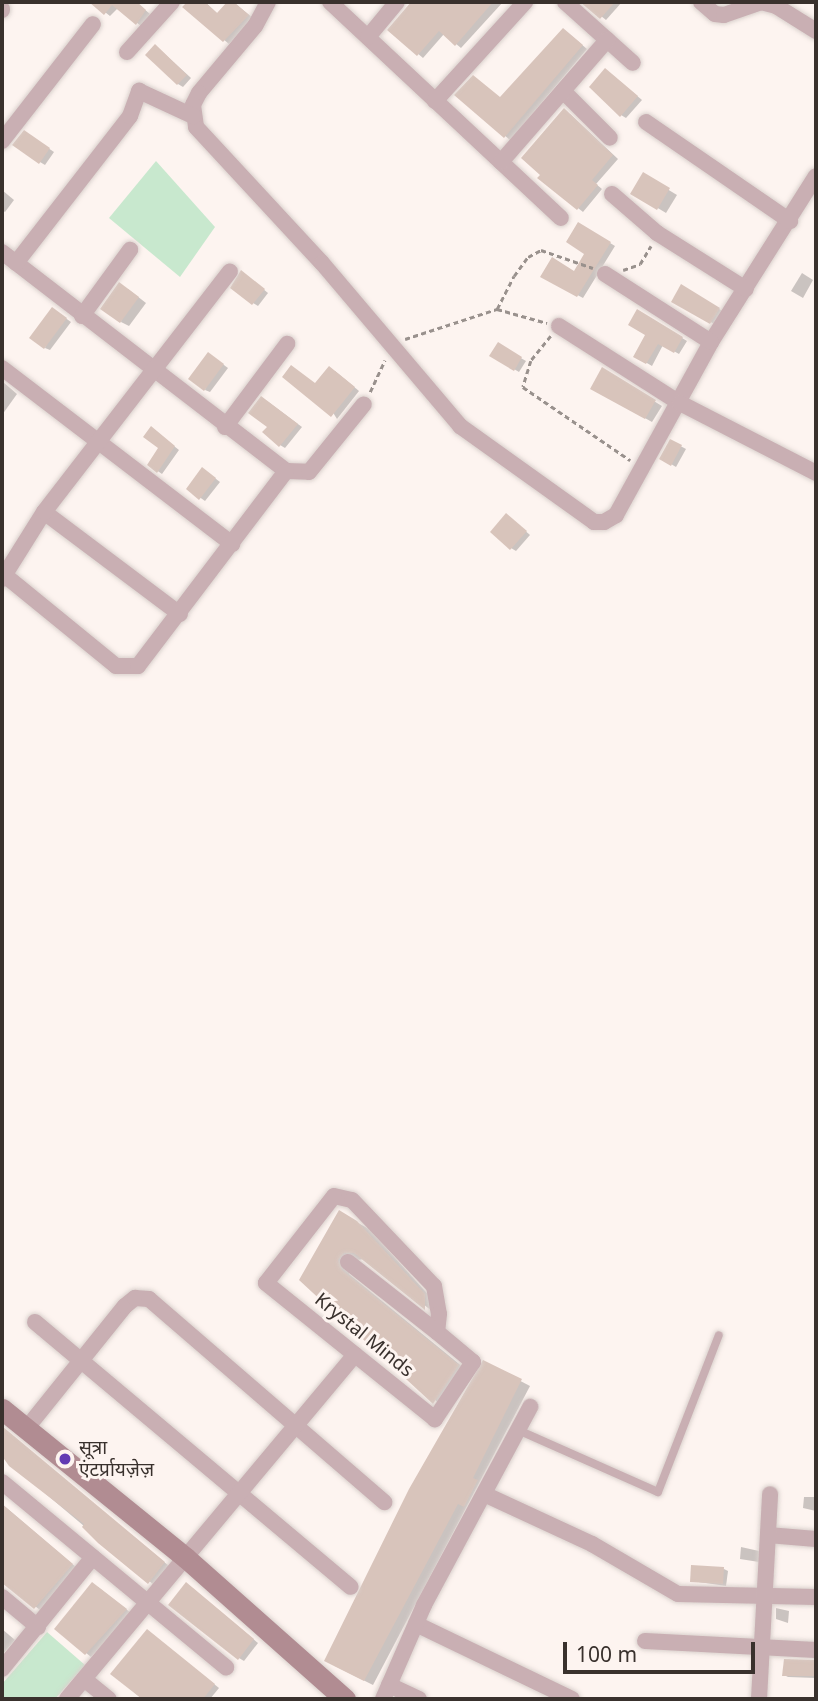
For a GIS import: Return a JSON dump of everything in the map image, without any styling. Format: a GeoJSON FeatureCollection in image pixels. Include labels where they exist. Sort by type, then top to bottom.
{"type":"FeatureCollection","features":[{"type":"Feature","properties":{"kind":"street"},"geometry":{"type":"LineString","coordinates":[[127,52],[172,2]]}},
{"type":"Feature","properties":{"kind":"street"},"geometry":{"type":"LineString","coordinates":[[193,116],[199,93],[254,26],[268,2]]}},
{"type":"Feature","properties":{"kind":"street"},"geometry":{"type":"LineString","coordinates":[[330,2],[561,218]]}},
{"type":"Feature","properties":{"kind":"street"},"geometry":{"type":"LineString","coordinates":[[368,37],[397,2]]}},
{"type":"Feature","properties":{"kind":"street"},"geometry":{"type":"LineString","coordinates":[[435,101],[525,2]]}},
{"type":"Feature","properties":{"kind":"street"},"geometry":{"type":"LineString","coordinates":[[565,2],[633,63]]}},
{"type":"Feature","properties":{"kind":"street"},"geometry":{"type":"LineString","coordinates":[[701,2],[715,14],[724,15],[761,2],[776,6],[816,31]]}},
{"type":"Feature","properties":{"kind":"street"},"geometry":{"type":"LineString","coordinates":[[2,141],[93,24]]}},
{"type":"Feature","properties":{"kind":"street"},"geometry":{"type":"LineString","coordinates":[[501,162],[607,40]]}},
{"type":"Feature","properties":{"kind":"street"},"geometry":{"type":"LineString","coordinates":[[16,263],[130,116],[139,91],[193,116],[202,135],[279,215],[460,426],[594,522],[604,522],[616,515],[641,467],[680,403],[711,342],[816,176]]}},
{"type":"Feature","properties":{"kind":"street"},"geometry":{"type":"LineString","coordinates":[[563,91],[610,138]]}},
{"type":"Feature","properties":{"kind":"street"},"geometry":{"type":"LineString","coordinates":[[646,122],[790,221]]}},
{"type":"Feature","properties":{"kind":"street"},"geometry":{"type":"LineString","coordinates":[[612,194],[657,233],[746,289]]}},
{"type":"Feature","properties":{"kind":"street"},"geometry":{"type":"LineString","coordinates":[[82,316],[130,250]]}},
{"type":"Feature","properties":{"kind":"street"},"geometry":{"type":"LineString","coordinates":[[2,252],[152,372],[286,471],[309,472],[364,404]]}},
{"type":"Feature","properties":{"kind":"street"},"geometry":{"type":"LineString","coordinates":[[230,271],[96,442],[44,512],[3,576],[125,669],[138,666],[286,471]]}},
{"type":"Feature","properties":{"kind":"street"},"geometry":{"type":"LineString","coordinates":[[605,274],[711,342]]}},
{"type":"Feature","properties":{"kind":"street"},"geometry":{"type":"LineString","coordinates":[[559,327],[680,403],[816,473]]}},
{"type":"Feature","properties":{"kind":"street"},"geometry":{"type":"LineString","coordinates":[[225,427],[287,344]]}},
{"type":"Feature","properties":{"kind":"street"},"geometry":{"type":"LineString","coordinates":[[2,368],[232,544]]}},
{"type":"Feature","properties":{"kind":"street"},"geometry":{"type":"LineString","coordinates":[[44,512],[180,614]]}},
{"type":"Feature","properties":{"kind":"street","name":"Krystal Minds"},"geometry":{"type":"LineString","coordinates":[[334,1196],[352,1200],[434,1286],[439,1314],[437,1332],[473,1362],[435,1419],[265,1283],[334,1196]]}},
{"type":"Feature","properties":{"kind":"street"},"geometry":{"type":"LineString","coordinates":[[348,1262],[437,1332]]}},
{"type":"Feature","properties":{"kind":"street"},"geometry":{"type":"LineString","coordinates":[[26,1429],[125,1306],[135,1298],[149,1299],[384,1502]]}},
{"type":"Feature","properties":{"kind":"street"},"geometry":{"type":"LineString","coordinates":[[35,1322],[351,1587]]}},
{"type":"Feature","properties":{"kind":"street"},"geometry":{"type":"LineString","coordinates":[[67,1699],[186,1558],[294,1422],[355,1355]]}},
{"type":"Feature","properties":{"kind":"street"},"geometry":{"type":"LineString","coordinates":[[419,1699],[386,1692],[416,1624],[530,1408]]}},
{"type":"Feature","properties":{"kind":"street"},"geometry":{"type":"LineString","coordinates":[[2,1409],[186,1558],[345,1699]]}},
{"type":"Feature","properties":{"kind":"street"},"geometry":{"type":"LineString","coordinates":[[2,1482],[226,1667]]}},
{"type":"Feature","properties":{"kind":"street"},"geometry":{"type":"LineString","coordinates":[[484,1494],[592,1544],[678,1594],[816,1597]]}},
{"type":"Feature","properties":{"kind":"street"},"geometry":{"type":"LineString","coordinates":[[759,1699],[770,1494]]}},
{"type":"Feature","properties":{"kind":"street"},"geometry":{"type":"LineString","coordinates":[[768,1535],[816,1539]]}},
{"type":"Feature","properties":{"kind":"street"},"geometry":{"type":"LineString","coordinates":[[2,1669],[93,1557]]}},
{"type":"Feature","properties":{"kind":"street"},"geometry":{"type":"LineString","coordinates":[[2,1597],[38,1627]]}},
{"type":"Feature","properties":{"kind":"street"},"geometry":{"type":"LineString","coordinates":[[416,1624],[572,1699]]}},
{"type":"Feature","properties":{"kind":"street"},"geometry":{"type":"LineString","coordinates":[[645,1640],[816,1650]]}},
{"type":"Feature","properties":{"kind":"street"},"geometry":{"type":"LineString","coordinates":[[84,1679],[109,1699]]}},
{"type":"Feature","properties":{"kind":"lane"},"geometry":{"type":"LineString","coordinates":[[518,1430],[658,1492],[719,1335]]}},
{"type":"Feature","properties":{"kind":"path"},"geometry":{"type":"LineString","coordinates":[[497,309],[514,276],[528,257],[541,250],[557,252],[605,274],[640,264],[657,233]]}},
{"type":"Feature","properties":{"kind":"path"},"geometry":{"type":"LineString","coordinates":[[364,404],[392,344],[497,309],[559,327],[531,361],[523,387],[641,467]]}},
{"type":"Feature","properties":{"kind":"green space"},"geometry":{"type":"Polygon","coordinates":[[[156,161],[215,227],[180,277],[109,218],[156,161]]]}},
{"type":"Feature","properties":{"kind":"green space"},"geometry":{"type":"Polygon","coordinates":[[[47,1632],[85,1665],[55,1699],[2,1699],[2,1684],[47,1632]]]}},
{"type":"Feature","properties":{"kind":"building"},"geometry":{"type":"Polygon","coordinates":[[[89,2],[137,2],[146,10],[136,25],[112,5],[104,15],[89,2]]]}},
{"type":"Feature","properties":{"kind":"building"},"geometry":{"type":"Polygon","coordinates":[[[187,2],[205,2],[217,13],[227,2],[234,2],[249,15],[223,42],[182,7],[187,2]]]}},
{"type":"Feature","properties":{"kind":"building"},"geometry":{"type":"Polygon","coordinates":[[[411,2],[493,2],[455,46],[439,31],[417,56],[387,30],[411,2]]]}},
{"type":"Feature","properties":{"kind":"building"},"geometry":{"type":"Polygon","coordinates":[[[580,2],[615,2],[600,19],[580,2]]]}},
{"type":"Feature","properties":{"kind":"building"},"geometry":{"type":"Polygon","coordinates":[[[563,28],[583,45],[504,138],[454,95],[473,75],[500,97],[563,28]]]}},
{"type":"Feature","properties":{"kind":"building"},"geometry":{"type":"Polygon","coordinates":[[[155,44],[187,75],[177,85],[145,55],[155,44]]]}},
{"type":"Feature","properties":{"kind":"building"},"geometry":{"type":"Polygon","coordinates":[[[605,68],[638,96],[620,117],[589,87],[605,68]]]}},
{"type":"Feature","properties":{"kind":"building"},"geometry":{"type":"Polygon","coordinates":[[[564,108],[613,155],[592,180],[598,185],[577,210],[537,178],[540,175],[521,158],[564,108]]]}},
{"type":"Feature","properties":{"kind":"building"},"geometry":{"type":"Polygon","coordinates":[[[24,130],[50,148],[39,164],[12,145],[24,130]]]}},
{"type":"Feature","properties":{"kind":"building"},"geometry":{"type":"Polygon","coordinates":[[[643,172],[670,188],[657,210],[630,194],[643,172]]]}},
{"type":"Feature","properties":{"kind":"building"},"geometry":{"type":"Polygon","coordinates":[[[578,222],[611,242],[577,297],[540,277],[552,257],[574,271],[584,254],[566,242],[578,222]]]}},
{"type":"Feature","properties":{"kind":"building"},"geometry":{"type":"Polygon","coordinates":[[[241,270],[265,289],[252,305],[230,288],[241,270]]]}},
{"type":"Feature","properties":{"kind":"building"},"geometry":{"type":"Polygon","coordinates":[[[119,282],[139,297],[120,323],[100,309],[119,282]]]}},
{"type":"Feature","properties":{"kind":"building"},"geometry":{"type":"Polygon","coordinates":[[[681,284],[720,308],[710,324],[671,302],[681,284]]]}},
{"type":"Feature","properties":{"kind":"building"},"geometry":{"type":"Polygon","coordinates":[[[52,307],[67,318],[44,349],[29,338],[52,307]]]}},
{"type":"Feature","properties":{"kind":"building"},"geometry":{"type":"Polygon","coordinates":[[[637,309],[683,337],[674,353],[658,344],[646,364],[633,357],[645,335],[628,325],[637,309]]]}},
{"type":"Feature","properties":{"kind":"building"},"geometry":{"type":"Polygon","coordinates":[[[498,342],[522,357],[514,371],[489,356],[498,342]]]}},
{"type":"Feature","properties":{"kind":"building"},"geometry":{"type":"Polygon","coordinates":[[[208,352],[224,364],[204,391],[188,379],[208,352]]]}},
{"type":"Feature","properties":{"kind":"building"},"geometry":{"type":"Polygon","coordinates":[[[291,365],[315,383],[329,366],[355,387],[331,417],[282,377],[291,365]]]}},
{"type":"Feature","properties":{"kind":"building"},"geometry":{"type":"Polygon","coordinates":[[[602,367],[656,400],[645,419],[590,389],[602,367]]]}},
{"type":"Feature","properties":{"kind":"building"},"geometry":{"type":"Polygon","coordinates":[[[261,396],[298,424],[279,447],[262,432],[267,427],[248,413],[261,396]]]}},
{"type":"Feature","properties":{"kind":"building"},"geometry":{"type":"Polygon","coordinates":[[[151,426],[175,446],[157,473],[147,465],[158,448],[143,437],[151,426]]]}},
{"type":"Feature","properties":{"kind":"building"},"geometry":{"type":"Polygon","coordinates":[[[670,439],[682,445],[671,466],[659,459],[670,439]]]}},
{"type":"Feature","properties":{"kind":"building"},"geometry":{"type":"Polygon","coordinates":[[[202,467],[216,478],[199,500],[186,489],[202,467]]]}},
{"type":"Feature","properties":{"kind":"building"},"geometry":{"type":"Polygon","coordinates":[[[506,513],[527,531],[510,550],[490,532],[506,513]]]}},
{"type":"Feature","properties":{"kind":"building"},"geometry":{"type":"Polygon","coordinates":[[[339,1210],[357,1221],[425,1294],[425,1310],[354,1253],[344,1253],[338,1260],[342,1270],[459,1365],[433,1404],[299,1280],[339,1210]]]}},
{"type":"Feature","properties":{"kind":"building"},"geometry":{"type":"Polygon","coordinates":[[[483,1360],[522,1379],[473,1478],[478,1480],[464,1507],[458,1504],[364,1681],[324,1661],[409,1489],[483,1360]]]}},
{"type":"Feature","properties":{"kind":"building"},"geometry":{"type":"Polygon","coordinates":[[[2,1426],[165,1562],[148,1584],[98,1543],[82,1527],[84,1524],[9,1466],[2,1456],[2,1426]]]}},
{"type":"Feature","properties":{"kind":"building"},"geometry":{"type":"Polygon","coordinates":[[[2,1504],[73,1564],[34,1609],[2,1583],[2,1504]]]}},
{"type":"Feature","properties":{"kind":"building"},"geometry":{"type":"Polygon","coordinates":[[[691,1565],[724,1567],[723,1584],[690,1582],[691,1565]]]}},
{"type":"Feature","properties":{"kind":"building"},"geometry":{"type":"Polygon","coordinates":[[[92,1582],[127,1609],[85,1655],[54,1629],[92,1582]]]}},
{"type":"Feature","properties":{"kind":"building"},"geometry":{"type":"Polygon","coordinates":[[[186,1582],[254,1639],[238,1660],[168,1605],[186,1582]]]}},
{"type":"Feature","properties":{"kind":"building"},"geometry":{"type":"Polygon","coordinates":[[[147,1629],[215,1684],[203,1699],[142,1699],[110,1674],[147,1629]]]}},
{"type":"Feature","properties":{"kind":"building"},"geometry":{"type":"Polygon","coordinates":[[[784,1659],[816,1660],[816,1676],[782,1676],[784,1659]]]}},
{"type":"Feature","properties":{"kind":"place","name":"सूत्रा एंटर्प्रायज़ेज़"},"geometry":{"type":"Point","coordinates":[65,1459]}}]}
